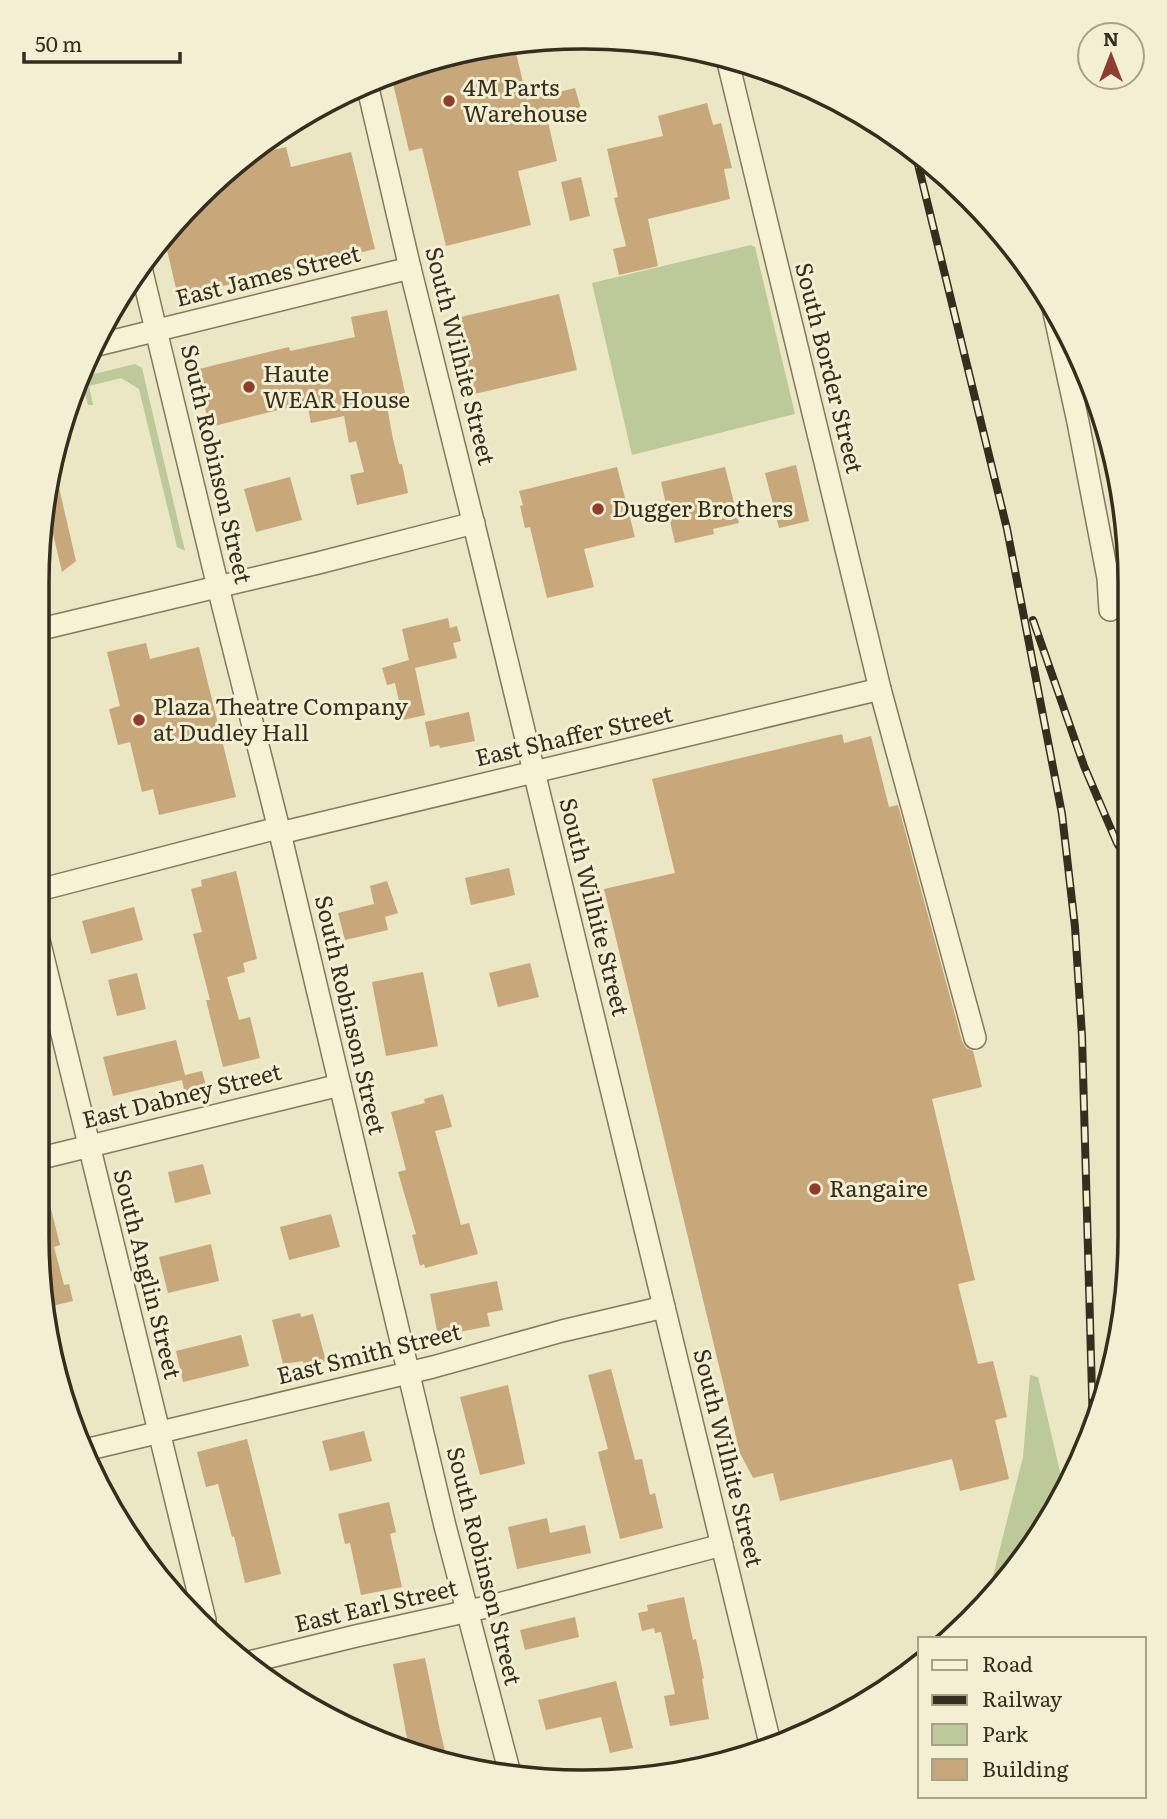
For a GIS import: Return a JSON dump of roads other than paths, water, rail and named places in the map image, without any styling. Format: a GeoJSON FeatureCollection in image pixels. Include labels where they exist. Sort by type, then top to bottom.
{"type":"FeatureCollection","features":[{"type":"Feature","properties":{"kind":"street","name":"South Border Street"},"geometry":{"type":"LineString","coordinates":[[730,69],[880,689],[975,1038]]}},
{"type":"Feature","properties":{"kind":"street","name":"South Wilhite Street"},"geometry":{"type":"LineString","coordinates":[[369,94],[768,1737]]}},
{"type":"Feature","properties":{"kind":"street","name":"East James Street"},"geometry":{"type":"LineString","coordinates":[[106,343],[410,268]]}},
{"type":"Feature","properties":{"kind":"street","name":"South Robinson Street"},"geometry":{"type":"LineString","coordinates":[[144,280],[445,1526],[507,1764]]}},
{"type":"Feature","properties":{"kind":"street"},"geometry":{"type":"LineString","coordinates":[[1061,343],[1108,578],[1111,610]]}},
{"type":"Feature","properties":{"kind":"street"},"geometry":{"type":"LineString","coordinates":[[49,627],[474,523]]}},
{"type":"Feature","properties":{"kind":"street","name":"East Shaffer Street"},"geometry":{"type":"LineString","coordinates":[[49,888],[880,689]]}},
{"type":"Feature","properties":{"kind":"street","name":"South Anglin Street"},"geometry":{"type":"LineString","coordinates":[[49,981],[202,1609]]}},
{"type":"Feature","properties":{"kind":"street","name":"East Dabney Street"},"geometry":{"type":"LineString","coordinates":[[49,1156],[340,1085]]}},
{"type":"Feature","properties":{"kind":"street","name":"East Smith Street"},"geometry":{"type":"LineString","coordinates":[[93,1448],[664,1307]]}},
{"type":"Feature","properties":{"kind":"street","name":"East Earl Street"},"geometry":{"type":"LineString","coordinates":[[258,1660],[467,1612],[722,1545]]}},
{"type":"Feature","properties":{"kind":"railway"},"geometry":{"type":"LineString","coordinates":[[919,167],[1007,529],[1062,814],[1075,927],[1082,1036],[1092,1400]]}},
{"type":"Feature","properties":{"kind":"railway"},"geometry":{"type":"LineString","coordinates":[[1033,620],[1084,766],[1118,845]]}},
{"type":"Feature","properties":{"kind":"place","name":"4M Parts Warehouse"},"geometry":{"type":"Point","coordinates":[449,101]}},
{"type":"Feature","properties":{"kind":"place","name":"Haute WEAR House"},"geometry":{"type":"Point","coordinates":[249,387]}},
{"type":"Feature","properties":{"kind":"place","name":"Dugger Brothers"},"geometry":{"type":"Point","coordinates":[598,509]}},
{"type":"Feature","properties":{"kind":"place","name":"Plaza Theatre Company at Dudley Hall"},"geometry":{"type":"Point","coordinates":[139,720]}},
{"type":"Feature","properties":{"kind":"place","name":"Rangaire"},"geometry":{"type":"Point","coordinates":[815,1189]}}]}
